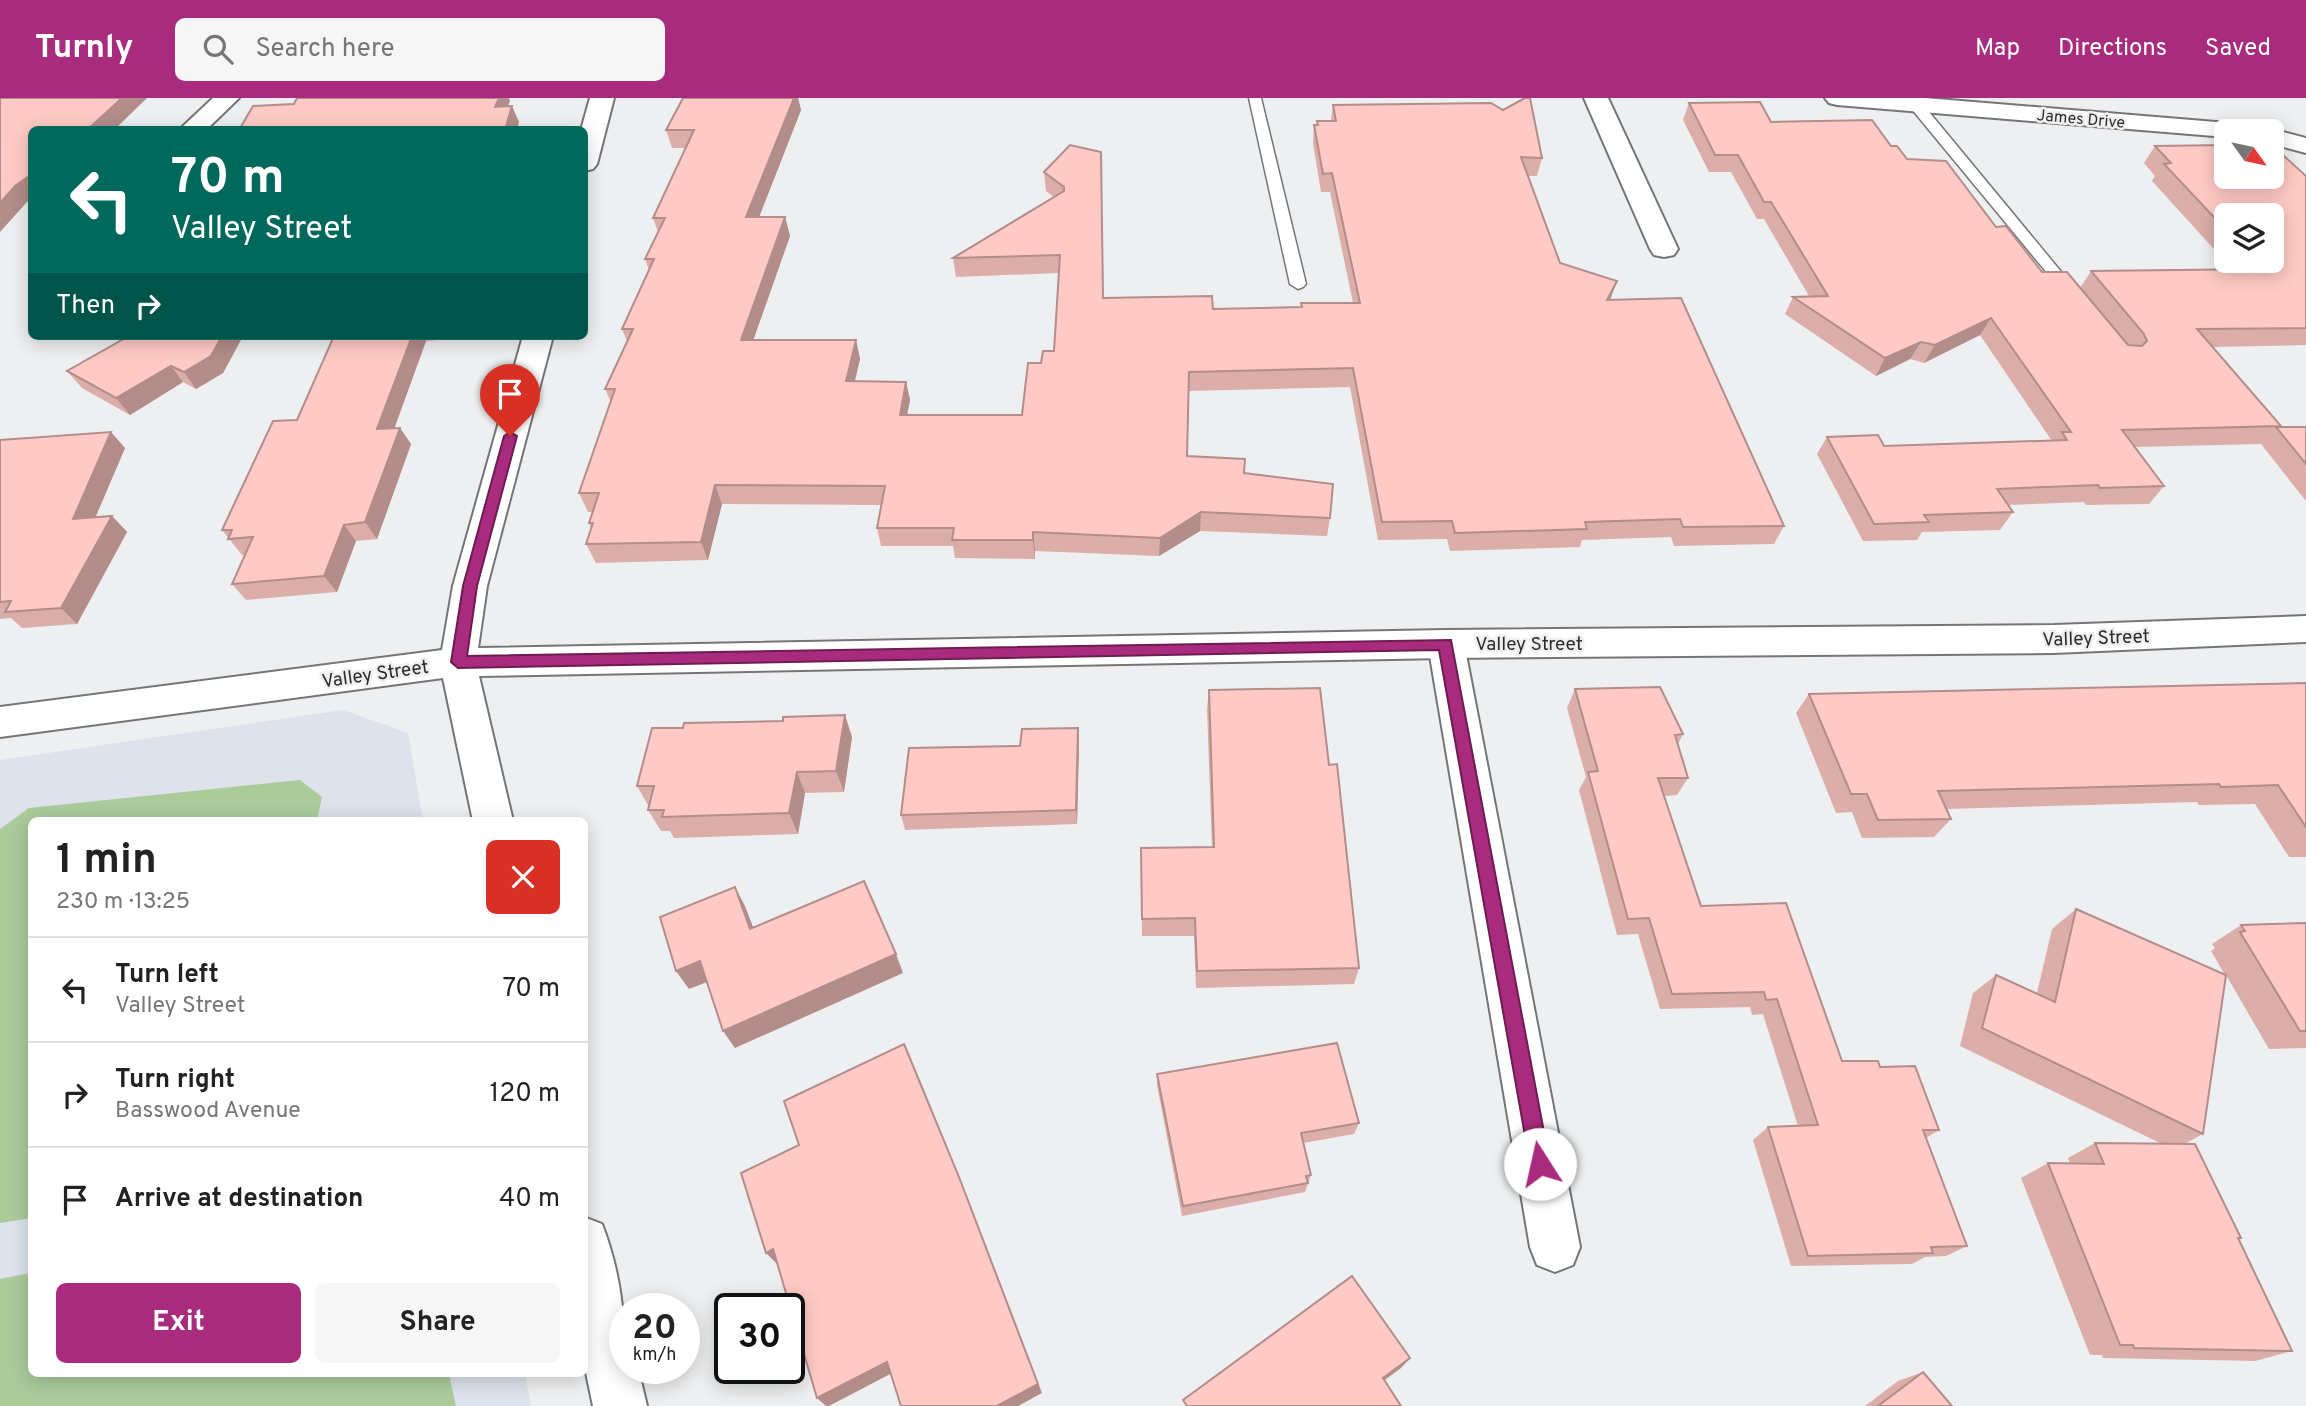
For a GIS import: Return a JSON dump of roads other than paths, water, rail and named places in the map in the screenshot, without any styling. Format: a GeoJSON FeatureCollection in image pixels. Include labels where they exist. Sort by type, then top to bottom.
{"type":"FeatureCollection","features":[{"type":"Feature","properties":{"kind":"street"},"geometry":{"type":"LineString","coordinates":[[196,126],[227,98]]}},
{"type":"Feature","properties":{"kind":"street"},"geometry":{"type":"LineString","coordinates":[[588,150],[603,98]]}},
{"type":"Feature","properties":{"kind":"street"},"geometry":{"type":"LineString","coordinates":[[1596,98],[1664,249]]}},
{"type":"Feature","properties":{"kind":"street","name":"James Drive"},"geometry":{"type":"LineString","coordinates":[[1837,98],[2214,129]]}},
{"type":"Feature","properties":{"kind":"street"},"geometry":{"type":"LineString","coordinates":[[2284,140],[2306,146]]}},
{"type":"Feature","properties":{"kind":"street"},"geometry":{"type":"LineString","coordinates":[[492,817],[458,662],[470,586],[537,340]]}},
{"type":"Feature","properties":{"kind":"street","name":"Valley Street"},"geometry":{"type":"LineString","coordinates":[[0,722],[458,662],[1446,644],[2054,639],[2306,629]]}},
{"type":"Feature","properties":{"kind":"street"},"geometry":{"type":"LineString","coordinates":[[1446,644],[1555,1247]]}},
{"type":"Feature","properties":{"kind":"street"},"geometry":{"type":"LineString","coordinates":[[588,1260],[620,1406]]}},
{"type":"Feature","properties":{"kind":"lane"},"geometry":{"type":"LineString","coordinates":[[1255,98],[1298,284]]}},
{"type":"Feature","properties":{"kind":"lane"},"geometry":{"type":"LineString","coordinates":[[1915,104],[2080,304]]}}]}
